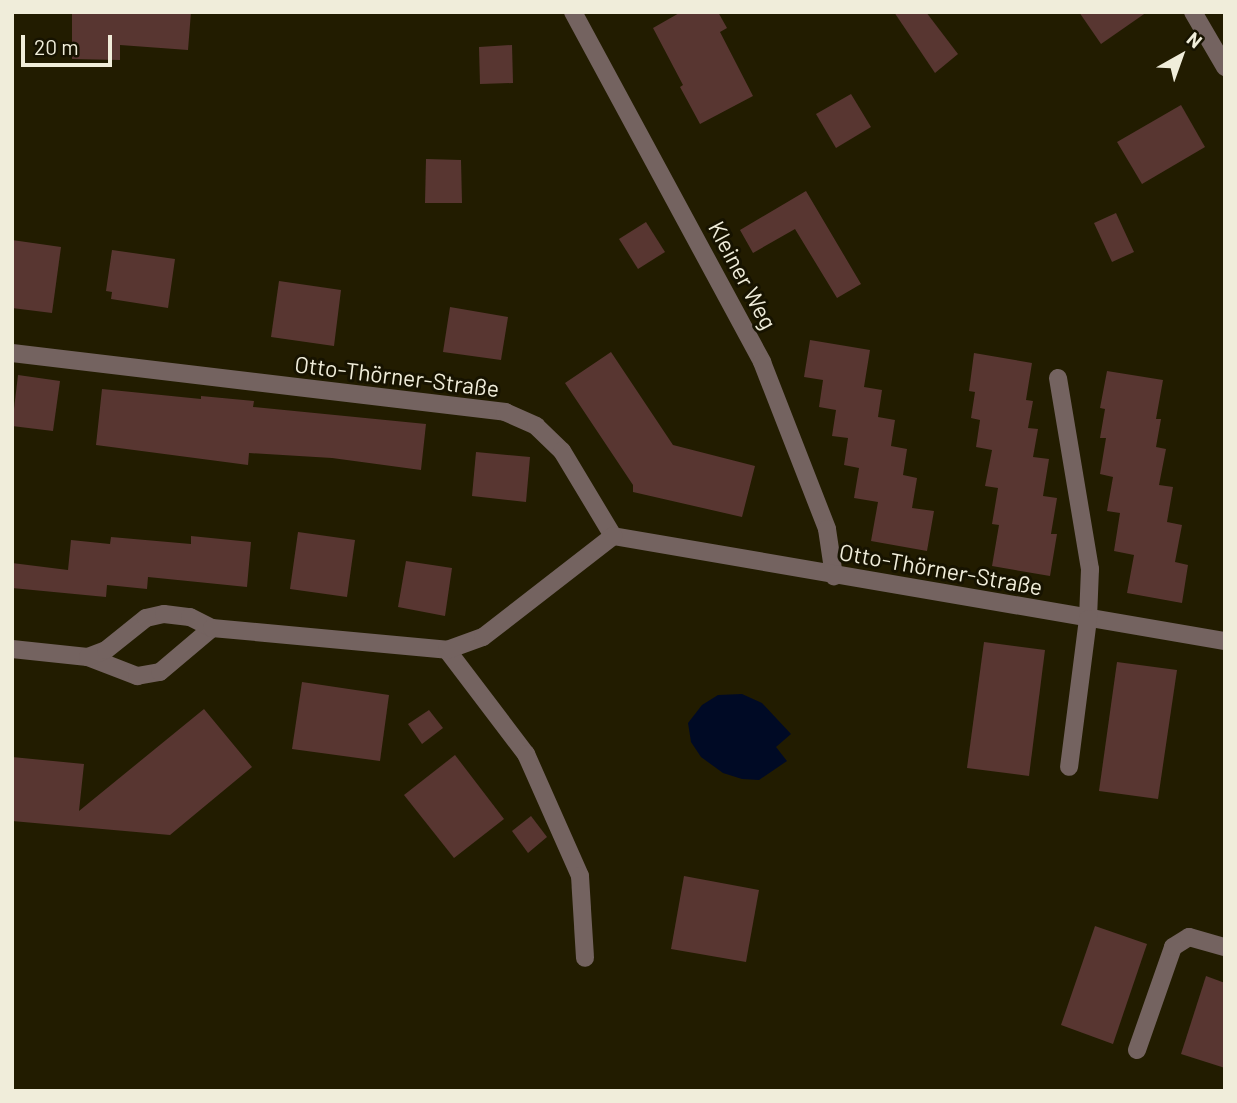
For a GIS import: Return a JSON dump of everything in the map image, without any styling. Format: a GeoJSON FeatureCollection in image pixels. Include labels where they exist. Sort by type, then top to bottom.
{"type":"FeatureCollection","features":[{"type":"Feature","properties":{"kind":"street","name":"Kleiner Weg"},"geometry":{"type":"LineString","coordinates":[[573,12],[762,362],[827,529],[834,576]]}},
{"type":"Feature","properties":{"kind":"street"},"geometry":{"type":"LineString","coordinates":[[1193,12],[1225,66]]}},
{"type":"Feature","properties":{"kind":"street","name":"Otto-Thörner-Straße"},"geometry":{"type":"LineString","coordinates":[[12,353],[505,412],[536,426],[562,451],[612,536],[1088,620],[1225,641]]}},
{"type":"Feature","properties":{"kind":"street"},"geometry":{"type":"LineString","coordinates":[[1058,378],[1090,569],[1088,620],[1069,767]]}},
{"type":"Feature","properties":{"kind":"street"},"geometry":{"type":"LineString","coordinates":[[88,657],[106,650],[146,618],[163,614],[190,617],[212,628],[447,650],[483,637],[612,536]]}},
{"type":"Feature","properties":{"kind":"street"},"geometry":{"type":"LineString","coordinates":[[12,649],[88,657],[138,676],[160,672],[212,628]]}},
{"type":"Feature","properties":{"kind":"street"},"geometry":{"type":"LineString","coordinates":[[447,650],[526,754],[580,876],[585,958]]}},
{"type":"Feature","properties":{"kind":"street"},"geometry":{"type":"LineString","coordinates":[[1138,1050],[1172,947],[1189,937],[1225,947]]}},
{"type":"Feature","properties":{"kind":"water"},"geometry":{"type":"Polygon","coordinates":[[[742,694],[762,703],[791,734],[776,747],[787,761],[759,780],[742,779],[723,773],[701,757],[691,742],[688,723],[702,705],[718,695],[742,694]]]}},
{"type":"Feature","properties":{"kind":"building"},"geometry":{"type":"Polygon","coordinates":[[[72,12],[191,12],[188,50],[120,45],[120,60],[72,59],[72,12]]]}},
{"type":"Feature","properties":{"kind":"building"},"geometry":{"type":"Polygon","coordinates":[[[681,12],[718,12],[727,28],[720,32],[753,96],[700,124],[653,28],[681,12]]]}},
{"type":"Feature","properties":{"kind":"building"},"geometry":{"type":"Polygon","coordinates":[[[894,12],[926,12],[958,54],[935,73],[894,12]]]}},
{"type":"Feature","properties":{"kind":"building"},"geometry":{"type":"Polygon","coordinates":[[[1079,12],[1147,12],[1101,44],[1079,12]]]}},
{"type":"Feature","properties":{"kind":"building"},"geometry":{"type":"Polygon","coordinates":[[[512,45],[513,83],[480,84],[479,47],[512,45]]]}},
{"type":"Feature","properties":{"kind":"building"},"geometry":{"type":"Polygon","coordinates":[[[851,94],[871,127],[836,148],[816,114],[851,94]]]}},
{"type":"Feature","properties":{"kind":"building"},"geometry":{"type":"Polygon","coordinates":[[[1181,105],[1205,147],[1142,184],[1117,142],[1181,105]]]}},
{"type":"Feature","properties":{"kind":"building"},"geometry":{"type":"Polygon","coordinates":[[[426,159],[461,160],[462,203],[425,203],[426,159]]]}},
{"type":"Feature","properties":{"kind":"building"},"geometry":{"type":"Polygon","coordinates":[[[806,191],[861,284],[837,298],[795,229],[753,253],[740,230],[806,191]]]}},
{"type":"Feature","properties":{"kind":"building"},"geometry":{"type":"Polygon","coordinates":[[[1116,213],[1134,252],[1112,262],[1094,223],[1116,213]]]}},
{"type":"Feature","properties":{"kind":"building"},"geometry":{"type":"Polygon","coordinates":[[[646,222],[665,252],[638,269],[619,239],[646,222]]]}},
{"type":"Feature","properties":{"kind":"building"},"geometry":{"type":"Polygon","coordinates":[[[12,240],[61,247],[52,313],[12,308],[12,240]]]}},
{"type":"Feature","properties":{"kind":"building"},"geometry":{"type":"Polygon","coordinates":[[[112,250],[175,259],[168,308],[111,299],[112,292],[106,291],[112,250]]]}},
{"type":"Feature","properties":{"kind":"building"},"geometry":{"type":"Polygon","coordinates":[[[279,281],[341,290],[334,346],[271,337],[279,281]]]}},
{"type":"Feature","properties":{"kind":"building"},"geometry":{"type":"Polygon","coordinates":[[[450,307],[508,317],[501,360],[443,352],[450,307]]]}},
{"type":"Feature","properties":{"kind":"building"},"geometry":{"type":"Polygon","coordinates":[[[810,340],[870,350],[864,387],[882,390],[878,417],[895,420],[891,446],[907,449],[903,475],[917,478],[912,508],[934,511],[927,551],[871,541],[878,502],[854,498],[859,468],[844,465],[848,438],[832,436],[836,410],[819,407],[823,380],[804,377],[810,340]]]}},
{"type":"Feature","properties":{"kind":"building"},"geometry":{"type":"Polygon","coordinates":[[[611,352],[673,445],[755,466],[742,517],[633,492],[633,485],[565,383],[611,352]]]}},
{"type":"Feature","properties":{"kind":"building"},"geometry":{"type":"Polygon","coordinates":[[[974,353],[1032,363],[1026,400],[1033,401],[1028,428],[1038,429],[1033,457],[1049,459],[1043,496],[1057,498],[1051,534],[1057,534],[1050,576],[992,566],[999,525],[992,524],[998,488],[985,486],[992,450],[976,447],[980,420],[971,418],[975,392],[969,391],[974,353]]]}},
{"type":"Feature","properties":{"kind":"building"},"geometry":{"type":"Polygon","coordinates":[[[1107,371],[1163,380],[1156,419],[1161,419],[1156,447],[1166,449],[1159,485],[1173,487],[1167,522],[1182,525],[1175,562],[1188,565],[1182,603],[1127,593],[1134,555],[1114,551],[1120,513],[1107,511],[1113,477],[1100,474],[1106,438],[1100,438],[1105,409],[1100,408],[1107,371]]]}},
{"type":"Feature","properties":{"kind":"building"},"geometry":{"type":"Polygon","coordinates":[[[18,375],[60,381],[53,431],[12,426],[18,375]]]}},
{"type":"Feature","properties":{"kind":"building"},"geometry":{"type":"Polygon","coordinates":[[[102,389],[201,399],[201,396],[254,401],[253,407],[426,424],[421,470],[332,458],[249,453],[248,465],[96,445],[102,389]]]}},
{"type":"Feature","properties":{"kind":"building"},"geometry":{"type":"Polygon","coordinates":[[[476,452],[530,457],[526,502],[472,496],[476,452]]]}},
{"type":"Feature","properties":{"kind":"building"},"geometry":{"type":"Polygon","coordinates":[[[298,532],[355,540],[347,597],[290,589],[298,532]]]}},
{"type":"Feature","properties":{"kind":"building"},"geometry":{"type":"Polygon","coordinates":[[[191,536],[251,542],[247,587],[148,577],[147,589],[107,585],[106,597],[12,588],[12,563],[68,570],[71,540],[110,544],[111,537],[191,544],[191,536]]]}},
{"type":"Feature","properties":{"kind":"building"},"geometry":{"type":"Polygon","coordinates":[[[406,561],[452,568],[445,616],[398,607],[406,561]]]}},
{"type":"Feature","properties":{"kind":"building"},"geometry":{"type":"Polygon","coordinates":[[[984,642],[1045,650],[1029,776],[967,768],[984,642]]]}},
{"type":"Feature","properties":{"kind":"building"},"geometry":{"type":"Polygon","coordinates":[[[1117,662],[1177,670],[1158,799],[1099,791],[1117,662]]]}},
{"type":"Feature","properties":{"kind":"building"},"geometry":{"type":"Polygon","coordinates":[[[302,682],[389,695],[380,761],[292,749],[302,682]]]}},
{"type":"Feature","properties":{"kind":"building"},"geometry":{"type":"Polygon","coordinates":[[[204,709],[252,767],[170,835],[12,821],[12,757],[84,764],[79,811],[204,709]]]}},
{"type":"Feature","properties":{"kind":"building"},"geometry":{"type":"Polygon","coordinates":[[[429,710],[443,728],[422,744],[408,724],[429,710]]]}},
{"type":"Feature","properties":{"kind":"building"},"geometry":{"type":"Polygon","coordinates":[[[455,755],[504,819],[454,858],[404,795],[455,755]]]}},
{"type":"Feature","properties":{"kind":"building"},"geometry":{"type":"Polygon","coordinates":[[[531,816],[547,837],[528,853],[512,831],[531,816]]]}},
{"type":"Feature","properties":{"kind":"building"},"geometry":{"type":"Polygon","coordinates":[[[684,876],[759,890],[746,962],[671,949],[684,876]]]}},
{"type":"Feature","properties":{"kind":"building"},"geometry":{"type":"Polygon","coordinates":[[[1095,926],[1147,944],[1113,1044],[1061,1025],[1095,926]]]}},
{"type":"Feature","properties":{"kind":"building"},"geometry":{"type":"Polygon","coordinates":[[[1206,976],[1225,983],[1225,1068],[1181,1054],[1206,976]]]}}]}
